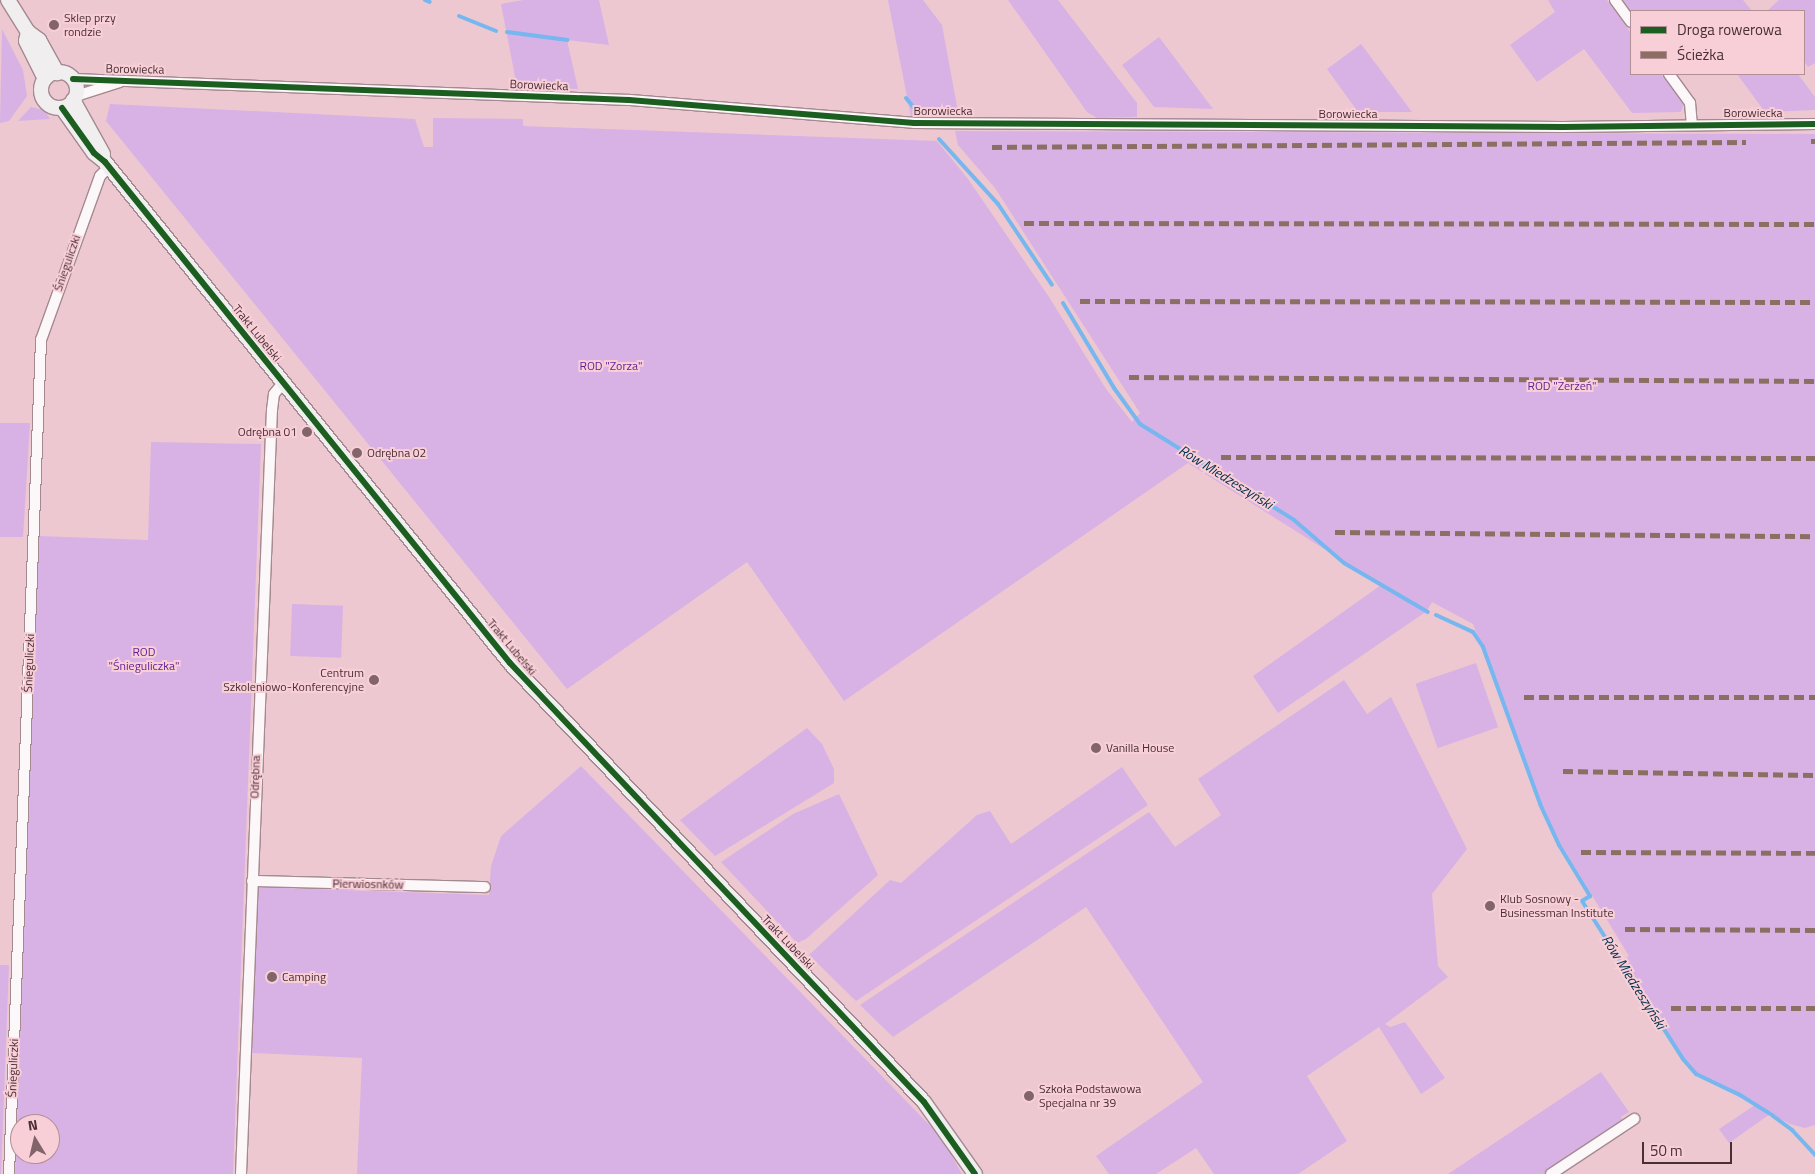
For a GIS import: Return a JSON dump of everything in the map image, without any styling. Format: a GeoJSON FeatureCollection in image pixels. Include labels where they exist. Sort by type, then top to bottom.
{"type":"FeatureCollection","features":[{"type":"Feature","properties":{"kind":"street"},"geometry":{"type":"LineString","coordinates":[[8,0],[28,32],[26,41],[51,76],[72,79],[70,101],[50,106],[44,100],[41,88],[51,76]]}},
{"type":"Feature","properties":{"kind":"street"},"geometry":{"type":"LineString","coordinates":[[1615,0],[1630,21]]}},
{"type":"Feature","properties":{"kind":"street"},"geometry":{"type":"LineString","coordinates":[[1670,75],[1690,103],[1692,125]]}},
{"type":"Feature","properties":{"kind":"street","name":"Borowiecka"},"geometry":{"type":"LineString","coordinates":[[72,79],[120,82],[160,80],[629,100],[914,123],[1815,124]]}},
{"type":"Feature","properties":{"kind":"street","name":"Borowiecka"},"geometry":{"type":"LineString","coordinates":[[70,101],[120,82]]}},
{"type":"Feature","properties":{"kind":"street","name":"Trakt Lubelski"},"geometry":{"type":"LineString","coordinates":[[70,101],[101,149],[107,165],[536,693],[924,1102],[976,1174]]}},
{"type":"Feature","properties":{"kind":"street","name":"Śnieguliczki"},"geometry":{"type":"LineString","coordinates":[[9,1174],[41,340],[97,184],[107,165]]}},
{"type":"Feature","properties":{"kind":"street","name":"Odrębna"},"geometry":{"type":"LineString","coordinates":[[241,1174],[272,410],[274,394],[283,383]]}},
{"type":"Feature","properties":{"kind":"street","name":"Pierwiosnków"},"geometry":{"type":"LineString","coordinates":[[252,881],[485,887]]}},
{"type":"Feature","properties":{"kind":"street"},"geometry":{"type":"LineString","coordinates":[[1551,1174],[1634,1119]]}},
{"type":"Feature","properties":{"kind":"green space"},"geometry":{"type":"Polygon","coordinates":[[[523,0],[599,0],[609,45],[567,40],[578,89],[517,87],[501,4],[523,0]]]}},
{"type":"Feature","properties":{"kind":"green space"},"geometry":{"type":"Polygon","coordinates":[[[888,0],[923,0],[942,25],[958,112],[911,117],[888,0]]]}},
{"type":"Feature","properties":{"kind":"green space"},"geometry":{"type":"Polygon","coordinates":[[[1008,0],[1058,0],[1137,103],[1137,117],[1097,118],[1087,112],[1008,0]]]}},
{"type":"Feature","properties":{"kind":"green space"},"geometry":{"type":"Polygon","coordinates":[[[1548,0],[1607,0],[1630,32],[1630,75],[1662,75],[1684,104],[1681,112],[1632,113],[1584,49],[1537,82],[1510,45],[1555,12],[1548,0]]]}},
{"type":"Feature","properties":{"kind":"green space"},"geometry":{"type":"Polygon","coordinates":[[[1623,0],[1743,0],[1751,10],[1630,10],[1623,0]]]}},
{"type":"Feature","properties":{"kind":"green space"},"geometry":{"type":"Polygon","coordinates":[[[1779,0],[1815,0],[1815,63],[1808,67],[1805,62],[1805,10],[1768,10],[1779,0]]]}},
{"type":"Feature","properties":{"kind":"green space"},"geometry":{"type":"Polygon","coordinates":[[[2,29],[23,70],[27,96],[9,121],[0,123],[2,29]]]}},
{"type":"Feature","properties":{"kind":"green space"},"geometry":{"type":"Polygon","coordinates":[[[1159,37],[1213,109],[1154,107],[1122,65],[1159,37]]]}},
{"type":"Feature","properties":{"kind":"green space"},"geometry":{"type":"Polygon","coordinates":[[[1361,44],[1412,112],[1358,112],[1327,69],[1361,44]]]}},
{"type":"Feature","properties":{"kind":"green space"},"geometry":{"type":"Polygon","coordinates":[[[1738,75],[1799,75],[1815,97],[1815,110],[1765,112],[1738,75]]]}},
{"type":"Feature","properties":{"kind":"green space"},"geometry":{"type":"Polygon","coordinates":[[[110,104],[415,119],[424,147],[433,147],[433,118],[523,119],[523,126],[937,141],[968,179],[1049,297],[1106,389],[1132,422],[1140,413],[995,188],[958,145],[955,131],[1815,134],[1815,1125],[1805,1128],[1790,1124],[1770,1114],[1729,1143],[1719,1129],[1755,1105],[1691,1070],[1620,961],[1629,956],[1548,823],[1473,624],[1432,602],[1427,611],[1278,713],[1253,676],[1381,585],[1188,463],[844,701],[747,562],[567,689],[106,121],[110,104]]]}},
{"type":"Feature","properties":{"kind":"green space"},"geometry":{"type":"Polygon","coordinates":[[[31,107],[44,110],[50,119],[18,121],[31,107]]]}},
{"type":"Feature","properties":{"kind":"green space"},"geometry":{"type":"Polygon","coordinates":[[[0,423],[30,423],[23,537],[0,537],[0,423]]]}},
{"type":"Feature","properties":{"kind":"green space","name":"ROD \"Śnieguliczka\""},"geometry":{"type":"Polygon","coordinates":[[[151,442],[261,444],[233,1174],[15,1174],[15,1164],[60,1164],[60,1114],[17,1114],[39,536],[148,540],[151,442]]]}},
{"type":"Feature","properties":{"kind":"green space"},"geometry":{"type":"Polygon","coordinates":[[[292,604],[343,606],[341,658],[290,656],[292,604]]]}},
{"type":"Feature","properties":{"kind":"green space"},"geometry":{"type":"Polygon","coordinates":[[[1476,663],[1498,727],[1438,748],[1415,684],[1476,663]]]}},
{"type":"Feature","properties":{"kind":"green space"},"geometry":{"type":"Polygon","coordinates":[[[1344,680],[1367,714],[1391,697],[1467,849],[1432,894],[1438,966],[1448,977],[1385,1024],[1390,1027],[1405,1022],[1445,1078],[1421,1094],[1379,1027],[1307,1076],[1347,1141],[1298,1174],[1214,1174],[1196,1148],[1156,1174],[1109,1174],[1096,1156],[1203,1082],[1086,907],[893,1037],[860,1005],[1149,812],[1175,847],[1221,815],[1198,779],[1344,680]]]}},
{"type":"Feature","properties":{"kind":"green space"},"geometry":{"type":"Polygon","coordinates":[[[807,728],[822,744],[834,769],[834,783],[715,856],[680,820],[807,728]]]}},
{"type":"Feature","properties":{"kind":"green space"},"geometry":{"type":"Polygon","coordinates":[[[581,766],[942,1138],[962,1174],[357,1174],[362,1058],[252,1053],[258,887],[489,895],[491,866],[501,836],[581,766]]]}},
{"type":"Feature","properties":{"kind":"green space"},"geometry":{"type":"Polygon","coordinates":[[[1122,767],[1148,805],[856,1001],[809,955],[890,880],[901,883],[977,815],[990,811],[1011,844],[1122,767]]]}},
{"type":"Feature","properties":{"kind":"green space"},"geometry":{"type":"Polygon","coordinates":[[[839,794],[878,875],[806,939],[797,943],[721,862],[793,814],[839,794]]]}},
{"type":"Feature","properties":{"kind":"green space"},"geometry":{"type":"Polygon","coordinates":[[[0,965],[9,965],[1,1174],[0,1174],[0,965]]]}},
{"type":"Feature","properties":{"kind":"green space"},"geometry":{"type":"Polygon","coordinates":[[[1601,1072],[1629,1112],[1621,1117],[1623,1121],[1543,1174],[1448,1174],[1601,1072]]]}},
{"type":"Feature","properties":{"kind":"waterway","name":"Rów Miedzeszyński"},"geometry":{"type":"LineString","coordinates":[[425,0],[430,2]]}},
{"type":"Feature","properties":{"kind":"waterway","name":"Rów Miedzeszyński"},"geometry":{"type":"LineString","coordinates":[[459,16],[496,31]]}},
{"type":"Feature","properties":{"kind":"waterway","name":"Rów Miedzeszyński"},"geometry":{"type":"LineString","coordinates":[[507,32],[567,40]]}},
{"type":"Feature","properties":{"kind":"waterway","name":"Rów Miedzeszyński"},"geometry":{"type":"LineString","coordinates":[[906,98],[919,114]]}},
{"type":"Feature","properties":{"kind":"waterway","name":"Rów Miedzeszyński"},"geometry":{"type":"LineString","coordinates":[[939,139],[998,204],[1052,285]]}},
{"type":"Feature","properties":{"kind":"waterway","name":"Rów Miedzeszyński"},"geometry":{"type":"LineString","coordinates":[[1063,303],[1114,388],[1140,424],[1294,520],[1344,563],[1428,612]]}},
{"type":"Feature","properties":{"kind":"waterway","name":"Rów Miedzeszyński"},"geometry":{"type":"LineString","coordinates":[[1436,615],[1473,632],[1483,647],[1540,804],[1559,845],[1590,896],[1582,901],[1683,1059],[1696,1074],[1740,1095],[1773,1116],[1792,1130],[1815,1155]]}},
{"type":"Feature","properties":{"kind":"marked path"},"geometry":{"type":"LineString","coordinates":[[992,147],[1746,142]]}},
{"type":"Feature","properties":{"kind":"marked path"},"geometry":{"type":"LineString","coordinates":[[1024,223],[1815,224]]}},
{"type":"Feature","properties":{"kind":"marked path"},"geometry":{"type":"LineString","coordinates":[[1080,301],[1815,302]]}},
{"type":"Feature","properties":{"kind":"marked path"},"geometry":{"type":"LineString","coordinates":[[1129,377],[1815,381]]}},
{"type":"Feature","properties":{"kind":"marked path"},"geometry":{"type":"LineString","coordinates":[[1221,457],[1815,458]]}},
{"type":"Feature","properties":{"kind":"marked path"},"geometry":{"type":"LineString","coordinates":[[1335,532],[1815,536]]}},
{"type":"Feature","properties":{"kind":"marked path"},"geometry":{"type":"LineString","coordinates":[[1524,697],[1815,697]]}},
{"type":"Feature","properties":{"kind":"marked path"},"geometry":{"type":"LineString","coordinates":[[1563,771],[1815,775]]}},
{"type":"Feature","properties":{"kind":"marked path"},"geometry":{"type":"LineString","coordinates":[[1581,852],[1815,853]]}},
{"type":"Feature","properties":{"kind":"marked path"},"geometry":{"type":"LineString","coordinates":[[1625,929],[1815,930]]}},
{"type":"Feature","properties":{"kind":"marked path"},"geometry":{"type":"LineString","coordinates":[[1671,1008],[1815,1008]]}},
{"type":"Feature","properties":{"kind":"cycle path"},"geometry":{"type":"LineString","coordinates":[[73,79],[629,100],[914,123],[1563,127],[1815,124]]}},
{"type":"Feature","properties":{"kind":"cycle path"},"geometry":{"type":"LineString","coordinates":[[62,108],[94,153],[105,162],[510,663],[924,1102],[975,1174]]}},
{"type":"Feature","properties":{"kind":"place","name":"Sklep przy rondzie"},"geometry":{"type":"Point","coordinates":[54,25]}},
{"type":"Feature","properties":{"kind":"place","name":"Odrębna 01"},"geometry":{"type":"Point","coordinates":[307,432]}},
{"type":"Feature","properties":{"kind":"place","name":"Odrębna 02"},"geometry":{"type":"Point","coordinates":[357,453]}},
{"type":"Feature","properties":{"kind":"place","name":"Centrum Szkoleniowo-Konferencyjne"},"geometry":{"type":"Point","coordinates":[374,680]}},
{"type":"Feature","properties":{"kind":"place","name":"Vanilla House"},"geometry":{"type":"Point","coordinates":[1096,748]}},
{"type":"Feature","properties":{"kind":"place","name":"Klub Sosnowy - Businessman Institute"},"geometry":{"type":"Point","coordinates":[1490,906]}},
{"type":"Feature","properties":{"kind":"place","name":"Camping"},"geometry":{"type":"Point","coordinates":[272,977]}},
{"type":"Feature","properties":{"kind":"place","name":"Szkoła Podstawowa Specjalna nr 39"},"geometry":{"type":"Point","coordinates":[1029,1096]}},
{"type":"Feature","properties":{"kind":"park label","name":"ROD \"Zorza\""},"geometry":{"type":"Point","coordinates":[611,366]}},
{"type":"Feature","properties":{"kind":"park label","name":"ROD \"Żerżeń\""},"geometry":{"type":"Point","coordinates":[1562,386]}}]}
